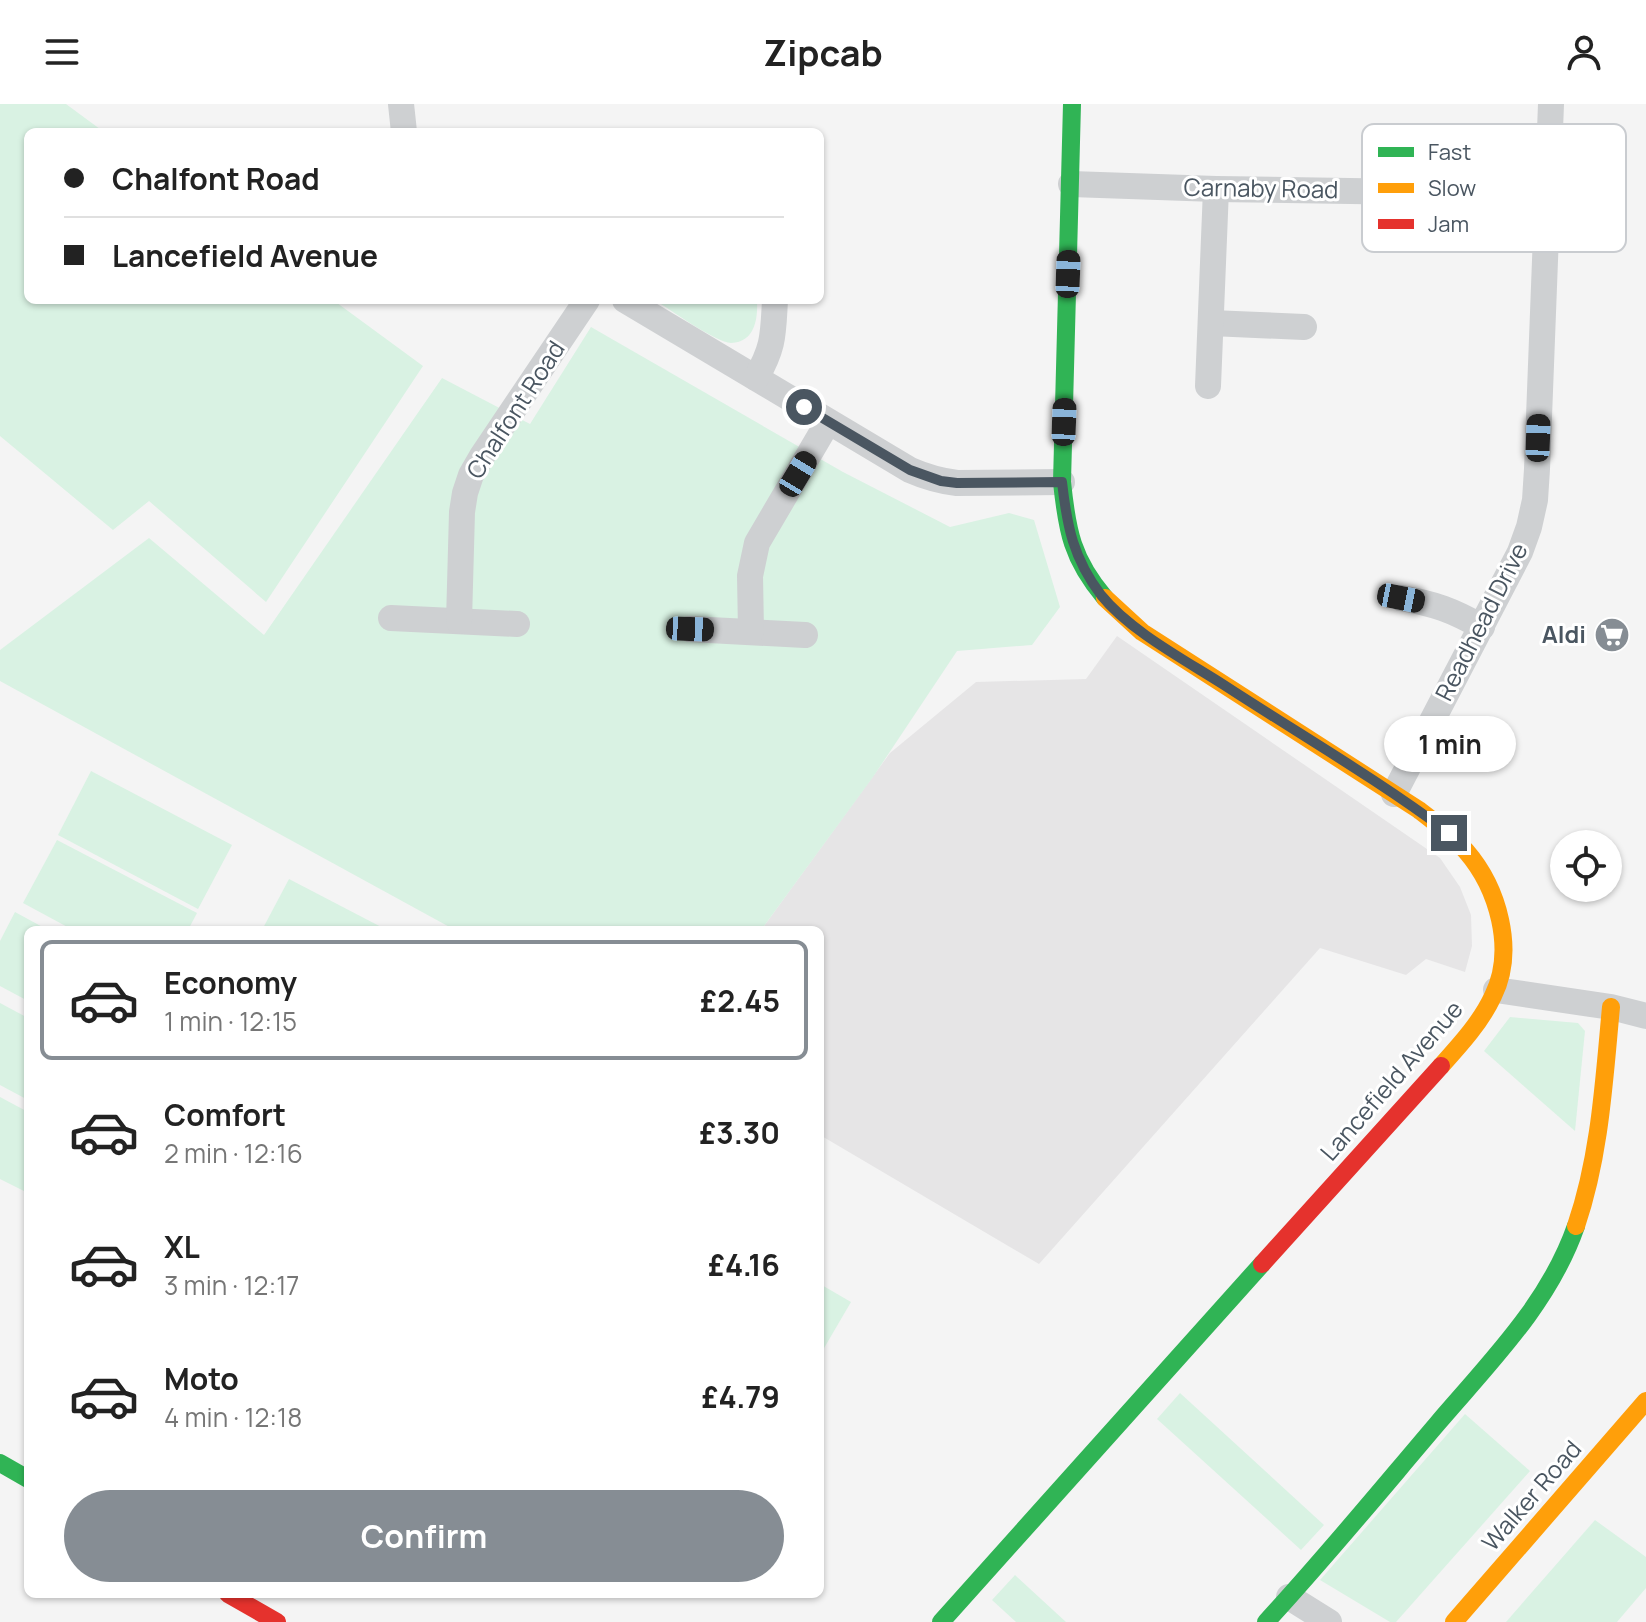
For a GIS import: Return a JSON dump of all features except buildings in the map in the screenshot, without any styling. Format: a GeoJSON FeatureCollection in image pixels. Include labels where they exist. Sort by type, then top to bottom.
{"type":"FeatureCollection","features":[{"type":"Feature","properties":{"kind":"street"},"geometry":{"type":"LineString","coordinates":[[401,104],[404,128]]}},
{"type":"Feature","properties":{"kind":"street","name":"Lancefield Avenue"},"geometry":{"type":"LineString","coordinates":[[941,1622],[1452,1053],[1476,1023],[1496,990],[1503,967],[1503,938],[1495,901],[1483,874],[1449,833],[1394,794],[1142,632],[1120,615],[1091,581],[1070,537],[1062,482],[1072,104]]}},
{"type":"Feature","properties":{"kind":"street","name":"Readhead Drive"},"geometry":{"type":"LineString","coordinates":[[1550,124],[1551,104]]}},
{"type":"Feature","properties":{"kind":"street","name":"Carnaby Road"},"geometry":{"type":"LineString","coordinates":[[1071,184],[1362,191]]}},
{"type":"Feature","properties":{"kind":"street"},"geometry":{"type":"LineString","coordinates":[[1208,386],[1216,189]]}},
{"type":"Feature","properties":{"kind":"street","name":"Readhead Drive"},"geometry":{"type":"LineString","coordinates":[[1394,794],[1520,552],[1529,527],[1535,500],[1545,252]]}},
{"type":"Feature","properties":{"kind":"street","name":"Chalfont Road"},"geometry":{"type":"LineString","coordinates":[[459,621],[462,512],[471,475],[584,304]]}},
{"type":"Feature","properties":{"kind":"street"},"geometry":{"type":"LineString","coordinates":[[632,304],[910,470],[957,483],[1062,482]]}},
{"type":"Feature","properties":{"kind":"street"},"geometry":{"type":"LineString","coordinates":[[756,378],[768,358],[773,340],[775,304]]}},
{"type":"Feature","properties":{"kind":"street"},"geometry":{"type":"LineString","coordinates":[[1211,323],[1304,327]]}},
{"type":"Feature","properties":{"kind":"street"},"geometry":{"type":"LineString","coordinates":[[751,631],[750,576],[757,543],[828,422]]}},
{"type":"Feature","properties":{"kind":"street"},"geometry":{"type":"LineString","coordinates":[[1401,598],[1435,604],[1482,627]]}},
{"type":"Feature","properties":{"kind":"street"},"geometry":{"type":"LineString","coordinates":[[391,618],[517,624]]}},
{"type":"Feature","properties":{"kind":"street"},"geometry":{"type":"LineString","coordinates":[[690,629],[805,635]]}},
{"type":"Feature","properties":{"kind":"street"},"geometry":{"type":"LineString","coordinates":[[1496,990],[1611,1007],[1646,1016]]}},
{"type":"Feature","properties":{"kind":"street"},"geometry":{"type":"LineString","coordinates":[[1266,1622],[1505,1343],[1557,1269],[1574,1231],[1598,1132],[1611,1007]]}},
{"type":"Feature","properties":{"kind":"street","name":"Walker Road"},"geometry":{"type":"LineString","coordinates":[[1454,1622],[1646,1401]]}},
{"type":"Feature","properties":{"kind":"street"},"geometry":{"type":"LineString","coordinates":[[0,1463],[24,1477]]}},
{"type":"Feature","properties":{"kind":"street"},"geometry":{"type":"LineString","coordinates":[[1289,1597],[1329,1622]]}},
{"type":"Feature","properties":{"kind":"street"},"geometry":{"type":"LineString","coordinates":[[235,1598],[277,1622]]}},
{"type":"Feature","properties":{"kind":"shaded area"},"geometry":{"type":"Polygon","coordinates":[[[1117,636],[1440,858],[1460,887],[1471,915],[1472,946],[1465,972],[1426,959],[1406,975],[1320,948],[1039,1264],[824,1137],[824,926],[764,926],[890,753],[976,682],[1086,679],[1117,636]]]}},
{"type":"Feature","properties":{"kind":"green space"},"geometry":{"type":"Polygon","coordinates":[[[0,104],[66,104],[99,128],[24,128],[24,304],[338,304],[423,366],[266,602],[149,501],[113,530],[0,436],[0,104]]]}},
{"type":"Feature","properties":{"kind":"green space"},"geometry":{"type":"Polygon","coordinates":[[[661,304],[757,304],[756,322],[745,339],[724,342],[661,304]]]}},
{"type":"Feature","properties":{"kind":"green space"},"geometry":{"type":"Polygon","coordinates":[[[591,327],[843,472],[950,527],[1009,513],[1034,520],[1060,607],[1032,645],[957,651],[873,777],[764,926],[448,926],[0,681],[0,650],[149,538],[264,635],[442,378],[530,424],[591,327]]]}},
{"type":"Feature","properties":{"kind":"green space"},"geometry":{"type":"Polygon","coordinates":[[[91,771],[232,845],[198,909],[58,835],[91,771]]]}},
{"type":"Feature","properties":{"kind":"green space"},"geometry":{"type":"Polygon","coordinates":[[[57,840],[197,913],[190,926],[66,926],[23,903],[57,840]]]}},
{"type":"Feature","properties":{"kind":"green space"},"geometry":{"type":"Polygon","coordinates":[[[289,879],[379,926],[264,926],[289,879]]]}},
{"type":"Feature","properties":{"kind":"green space"},"geometry":{"type":"Polygon","coordinates":[[[15,912],[41,926],[24,926],[24,999],[0,986],[0,941],[15,912]]]}},
{"type":"Feature","properties":{"kind":"green space"},"geometry":{"type":"Polygon","coordinates":[[[0,1003],[24,1016],[24,1098],[0,1085],[0,1003]]]}},
{"type":"Feature","properties":{"kind":"green space"},"geometry":{"type":"Polygon","coordinates":[[[1510,1017],[1578,1023],[1585,1031],[1575,1131],[1484,1051],[1510,1017]]]}},
{"type":"Feature","properties":{"kind":"green space"},"geometry":{"type":"Polygon","coordinates":[[[0,1097],[24,1110],[24,1191],[0,1179],[0,1097]]]}},
{"type":"Feature","properties":{"kind":"green space"},"geometry":{"type":"Polygon","coordinates":[[[824,1286],[851,1302],[824,1348],[824,1286]]]}},
{"type":"Feature","properties":{"kind":"green space"},"geometry":{"type":"Polygon","coordinates":[[[1180,1393],[1324,1525],[1301,1550],[1157,1419],[1180,1393]]]}},
{"type":"Feature","properties":{"kind":"green space"},"geometry":{"type":"Polygon","coordinates":[[[1465,1414],[1530,1471],[1396,1622],[1390,1622],[1320,1580],[1465,1414]]]}},
{"type":"Feature","properties":{"kind":"green space"},"geometry":{"type":"Polygon","coordinates":[[[1595,1520],[1646,1557],[1646,1588],[1617,1622],[1506,1622],[1595,1520]]]}},
{"type":"Feature","properties":{"kind":"green space"},"geometry":{"type":"Polygon","coordinates":[[[1015,1575],[1066,1622],[1016,1622],[992,1600],[1015,1575]]]}},
{"type":"Feature","properties":{"kind":"traffic: fast"},"geometry":{"type":"LineString","coordinates":[[1072,104],[1062,482],[1073,544],[1085,570],[1105,598]]}},
{"type":"Feature","properties":{"kind":"traffic: fast"},"geometry":{"type":"LineString","coordinates":[[1266,1622],[1516,1331],[1550,1281],[1576,1226]]}},
{"type":"Feature","properties":{"kind":"traffic: fast"},"geometry":{"type":"LineString","coordinates":[[941,1622],[1262,1264]]}},
{"type":"Feature","properties":{"kind":"traffic: fast"},"geometry":{"type":"LineString","coordinates":[[0,1463],[24,1477]]}},
{"type":"Feature","properties":{"kind":"traffic: slow"},"geometry":{"type":"LineString","coordinates":[[1105,598],[1142,632],[1419,810],[1455,840],[1477,866],[1495,901],[1500,920],[1503,940],[1500,978],[1482,1015],[1441,1066]]}},
{"type":"Feature","properties":{"kind":"traffic: slow"},"geometry":{"type":"LineString","coordinates":[[1576,1226],[1596,1145],[1611,1007]]}},
{"type":"Feature","properties":{"kind":"traffic: slow"},"geometry":{"type":"LineString","coordinates":[[1454,1622],[1646,1401]]}},
{"type":"Feature","properties":{"kind":"traffic: jam"},"geometry":{"type":"LineString","coordinates":[[1262,1264],[1441,1066]]}},
{"type":"Feature","properties":{"kind":"traffic: jam"},"geometry":{"type":"LineString","coordinates":[[235,1598],[277,1622]]}},
{"type":"Feature","properties":{"kind":"place","name":"Aldi"},"geometry":{"type":"Point","coordinates":[1612,635]}},
{"type":"Feature","properties":{"kind":"route"},"geometry":{"type":"LineString","coordinates":[[804,407],[910,470],[941,481],[1062,482],[1070,537],[1080,560],[1091,581],[1120,615],[1449,833]]}}]}
